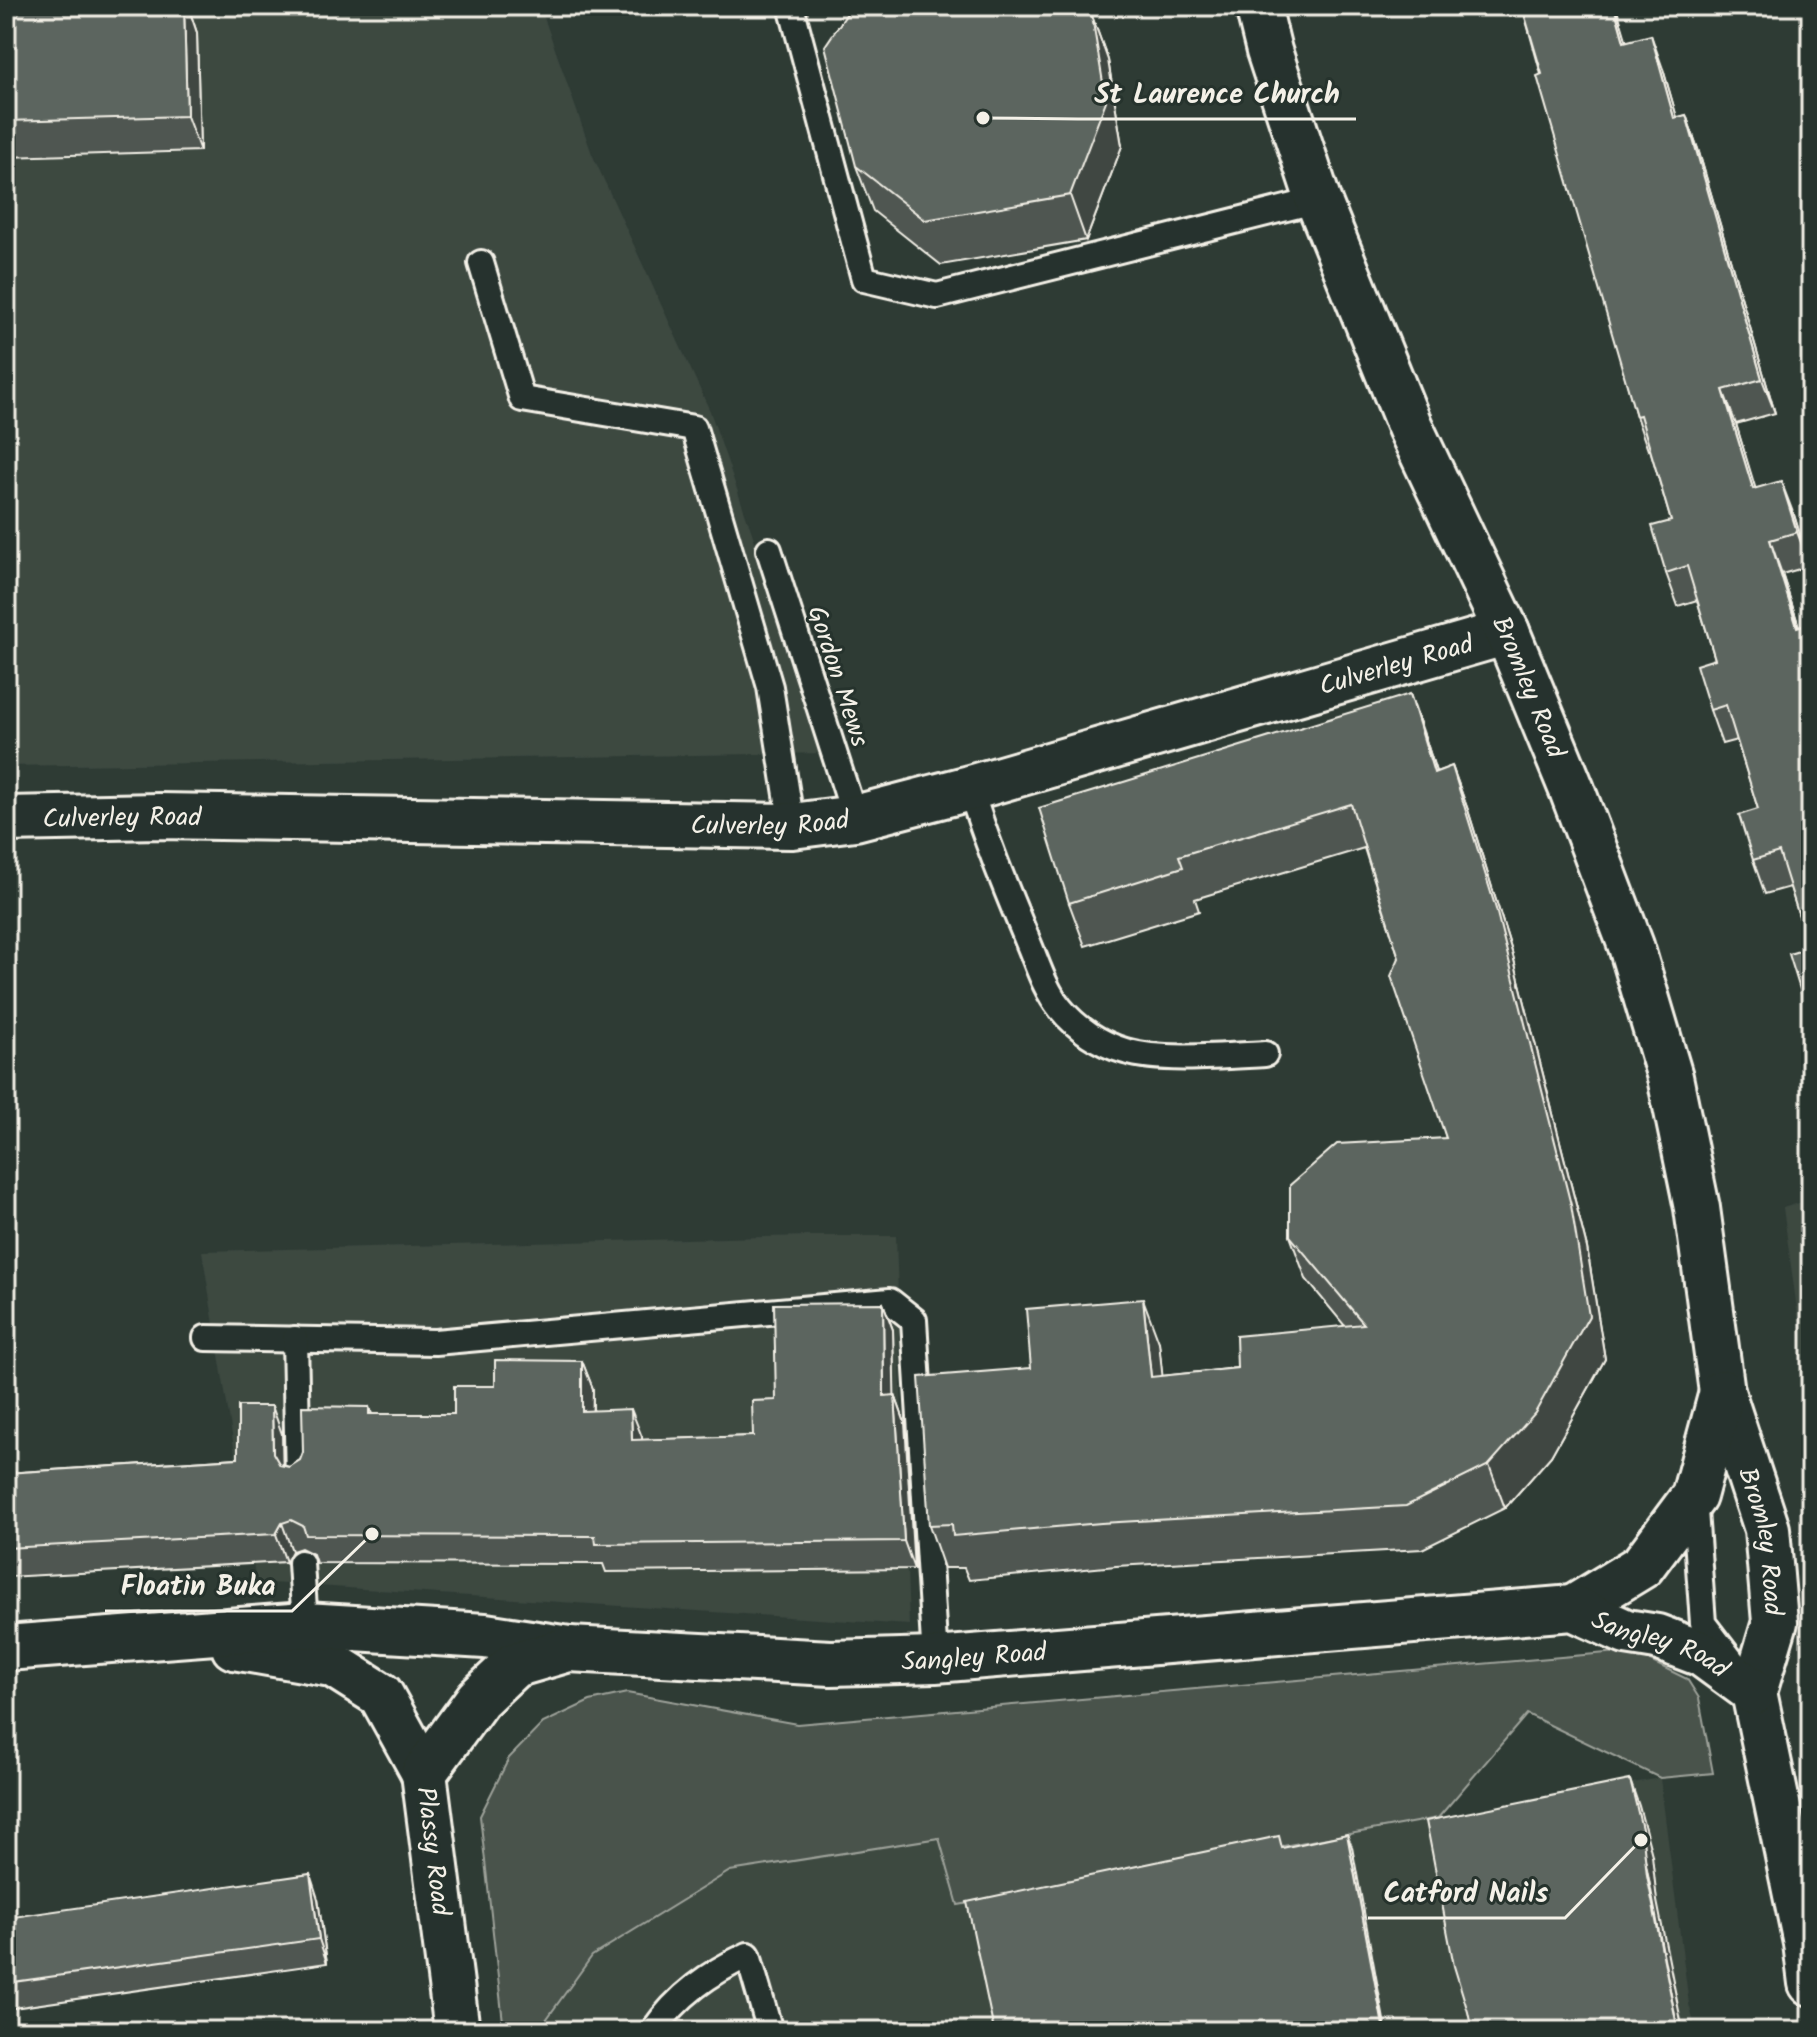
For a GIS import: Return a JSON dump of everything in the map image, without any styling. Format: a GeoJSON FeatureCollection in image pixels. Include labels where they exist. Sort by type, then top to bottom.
{"type":"FeatureCollection","features":[{"type":"Feature","properties":{"kind":"main road","name":"Bromley Road"},"geometry":{"type":"LineString","coordinates":[[1258,6],[1269,51],[1318,200],[1410,427],[1507,632],[1631,946],[1670,1077],[1697,1208],[1722,1392],[1767,1529],[1775,1622],[1754,1692]]}},
{"type":"Feature","properties":{"kind":"main road","name":"Culverley Road"},"geometry":{"type":"LineString","coordinates":[[6,819],[159,816],[792,826],[855,818],[970,788],[1507,632]]}},
{"type":"Feature","properties":{"kind":"main road","name":"Bromley Road"},"geometry":{"type":"LineString","coordinates":[[1573,1608],[1642,1566],[1694,1496],[1722,1392]]}},
{"type":"Feature","properties":{"kind":"main road","name":"Sangley Road"},"geometry":{"type":"LineString","coordinates":[[6,1648],[305,1625],[485,1636],[569,1649],[627,1649],[831,1663],[935,1660],[1573,1608],[1626,1632],[1657,1637],[1702,1654],[1754,1692]]}},
{"type":"Feature","properties":{"kind":"main road","name":"Sangley Road"},"geometry":{"type":"LineString","coordinates":[[172,1637],[332,1664],[381,1695],[424,1773]]}},
{"type":"Feature","properties":{"kind":"main road","name":"Plassy Road"},"geometry":{"type":"LineString","coordinates":[[457,2031],[424,1773],[445,1739],[478,1699],[514,1665],[569,1649]]}},
{"type":"Feature","properties":{"kind":"main road"},"geometry":{"type":"LineString","coordinates":[[1754,1692],[1809,1958]]}},
{"type":"Feature","properties":{"kind":"lane"},"geometry":{"type":"LineString","coordinates":[[791,6],[864,279],[937,296],[1318,200]]}},
{"type":"Feature","properties":{"kind":"lane"},"geometry":{"type":"LineString","coordinates":[[481,263],[522,399],[694,428],[770,687],[792,826]]}},
{"type":"Feature","properties":{"kind":"lane","name":"Gordon Mews"},"geometry":{"type":"LineString","coordinates":[[769,550],[855,818]]}},
{"type":"Feature","properties":{"kind":"lane"},"geometry":{"type":"LineString","coordinates":[[970,788],[986,839],[1044,979],[1058,1006],[1074,1023],[1098,1041],[1127,1052],[1206,1057],[1265,1054]]}},
{"type":"Feature","properties":{"kind":"lane"},"geometry":{"type":"LineString","coordinates":[[206,1338],[435,1342],[890,1301],[914,1320],[935,1660]]}},
{"type":"Feature","properties":{"kind":"lane"},"geometry":{"type":"LineString","coordinates":[[295,1339],[298,1480]]}},
{"type":"Feature","properties":{"kind":"lane"},"geometry":{"type":"LineString","coordinates":[[1694,1496],[1703,1623],[1754,1692]]}},
{"type":"Feature","properties":{"kind":"lane"},"geometry":{"type":"LineString","coordinates":[[301,1563],[305,1625]]}},
{"type":"Feature","properties":{"kind":"lane"},"geometry":{"type":"LineString","coordinates":[[653,2031],[684,1994],[715,1970],[748,1955],[770,2031]]}},
{"type":"Feature","properties":{"kind":"shaded area"},"geometry":{"type":"Polygon","coordinates":[[[6,6],[540,6],[592,154],[710,411],[828,753],[6,766],[6,6]]]}},
{"type":"Feature","properties":{"kind":"shaded area"},"geometry":{"type":"Polygon","coordinates":[[[1811,1199],[1811,1412],[1783,1208],[1811,1199]]]}},
{"type":"Feature","properties":{"kind":"shaded area"},"geometry":{"type":"Polygon","coordinates":[[[896,1236],[909,1625],[256,1582],[202,1251],[896,1236]]]}},
{"type":"Feature","properties":{"kind":"shaded area"},"geometry":{"type":"Polygon","coordinates":[[[1630,1651],[1687,1679],[1699,1698],[1713,1773],[1660,1778],[1527,1714],[1438,1818],[958,1905],[939,1838],[730,1871],[592,1956],[538,2031],[504,2031],[480,1816],[509,1758],[543,1723],[590,1701],[627,1693],[797,1724],[1630,1651]]]}},
{"type":"Feature","properties":{"kind":"shaded area"},"geometry":{"type":"Polygon","coordinates":[[[1660,1778],[1689,2004],[1696,2031],[538,2031],[592,1956],[730,1871],[939,1838],[959,1905],[1660,1778]]]}},
{"type":"Feature","properties":{"kind":"building"},"geometry":{"type":"Polygon","coordinates":[[[6,6],[184,6],[187,116],[6,121],[6,6]]]}},
{"type":"Feature","properties":{"kind":"building"},"geometry":{"type":"Polygon","coordinates":[[[852,6],[1074,6],[1092,16],[1106,101],[1070,195],[925,220],[856,166],[825,46],[852,6]]]}},
{"type":"Feature","properties":{"kind":"building"},"geometry":{"type":"Polygon","coordinates":[[[1522,6],[1614,6],[1624,42],[1651,35],[1674,118],[1686,115],[1762,379],[1723,390],[1753,489],[1781,481],[1797,532],[1770,540],[1797,627],[1811,623],[1811,997],[1803,999],[1789,954],[1809,948],[1779,852],[1753,860],[1739,815],[1758,809],[1726,705],[1710,710],[1696,665],[1715,659],[1687,566],[1666,573],[1652,526],[1671,521],[1640,415],[1636,416],[1537,76],[1542,74],[1522,6]]]}},
{"type":"Feature","properties":{"kind":"building"},"geometry":{"type":"Polygon","coordinates":[[[1410,694],[1434,773],[1452,766],[1496,909],[1571,1205],[1589,1316],[1535,1413],[1489,1465],[1406,1506],[1101,1523],[953,1536],[952,1524],[929,1525],[919,1377],[1031,1368],[1026,1309],[1143,1299],[1151,1377],[1237,1368],[1236,1336],[1364,1324],[1290,1236],[1290,1185],[1337,1144],[1446,1138],[1391,976],[1399,958],[1351,804],[1179,856],[1183,867],[1069,903],[1039,808],[1410,694]]]}},
{"type":"Feature","properties":{"kind":"building"},"geometry":{"type":"Polygon","coordinates":[[[883,1303],[884,1396],[895,1395],[904,1541],[596,1544],[595,1536],[306,1535],[303,1526],[291,1520],[282,1523],[276,1534],[6,1548],[6,1473],[238,1458],[238,1406],[272,1406],[273,1453],[280,1465],[289,1467],[300,1460],[303,1452],[302,1406],[369,1407],[369,1414],[454,1414],[454,1386],[495,1386],[495,1360],[582,1361],[582,1411],[631,1409],[632,1440],[753,1436],[752,1401],[776,1400],[774,1304],[883,1303]]]}},
{"type":"Feature","properties":{"kind":"building"},"geometry":{"type":"Polygon","coordinates":[[[1630,1780],[1642,1829],[1647,1875],[1678,2031],[1472,2031],[1454,1966],[1426,1821],[1630,1780]]]}},
{"type":"Feature","properties":{"kind":"building"},"geometry":{"type":"Polygon","coordinates":[[[1347,1834],[1384,2031],[994,2031],[967,1902],[1279,1836],[1282,1848],[1347,1834]]]}},
{"type":"Feature","properties":{"kind":"building"},"geometry":{"type":"Polygon","coordinates":[[[310,1874],[319,1939],[6,1983],[6,1918],[310,1874]]]}},
{"type":"Feature","properties":{"kind":"place","name":"St Laurence Church"},"geometry":{"type":"Point","coordinates":[983,118]}},
{"type":"Feature","properties":{"kind":"place","name":"Floatin Buka"},"geometry":{"type":"Point","coordinates":[372,1534]}},
{"type":"Feature","properties":{"kind":"place","name":"Catford Nails"},"geometry":{"type":"Point","coordinates":[1641,1840]}}]}
